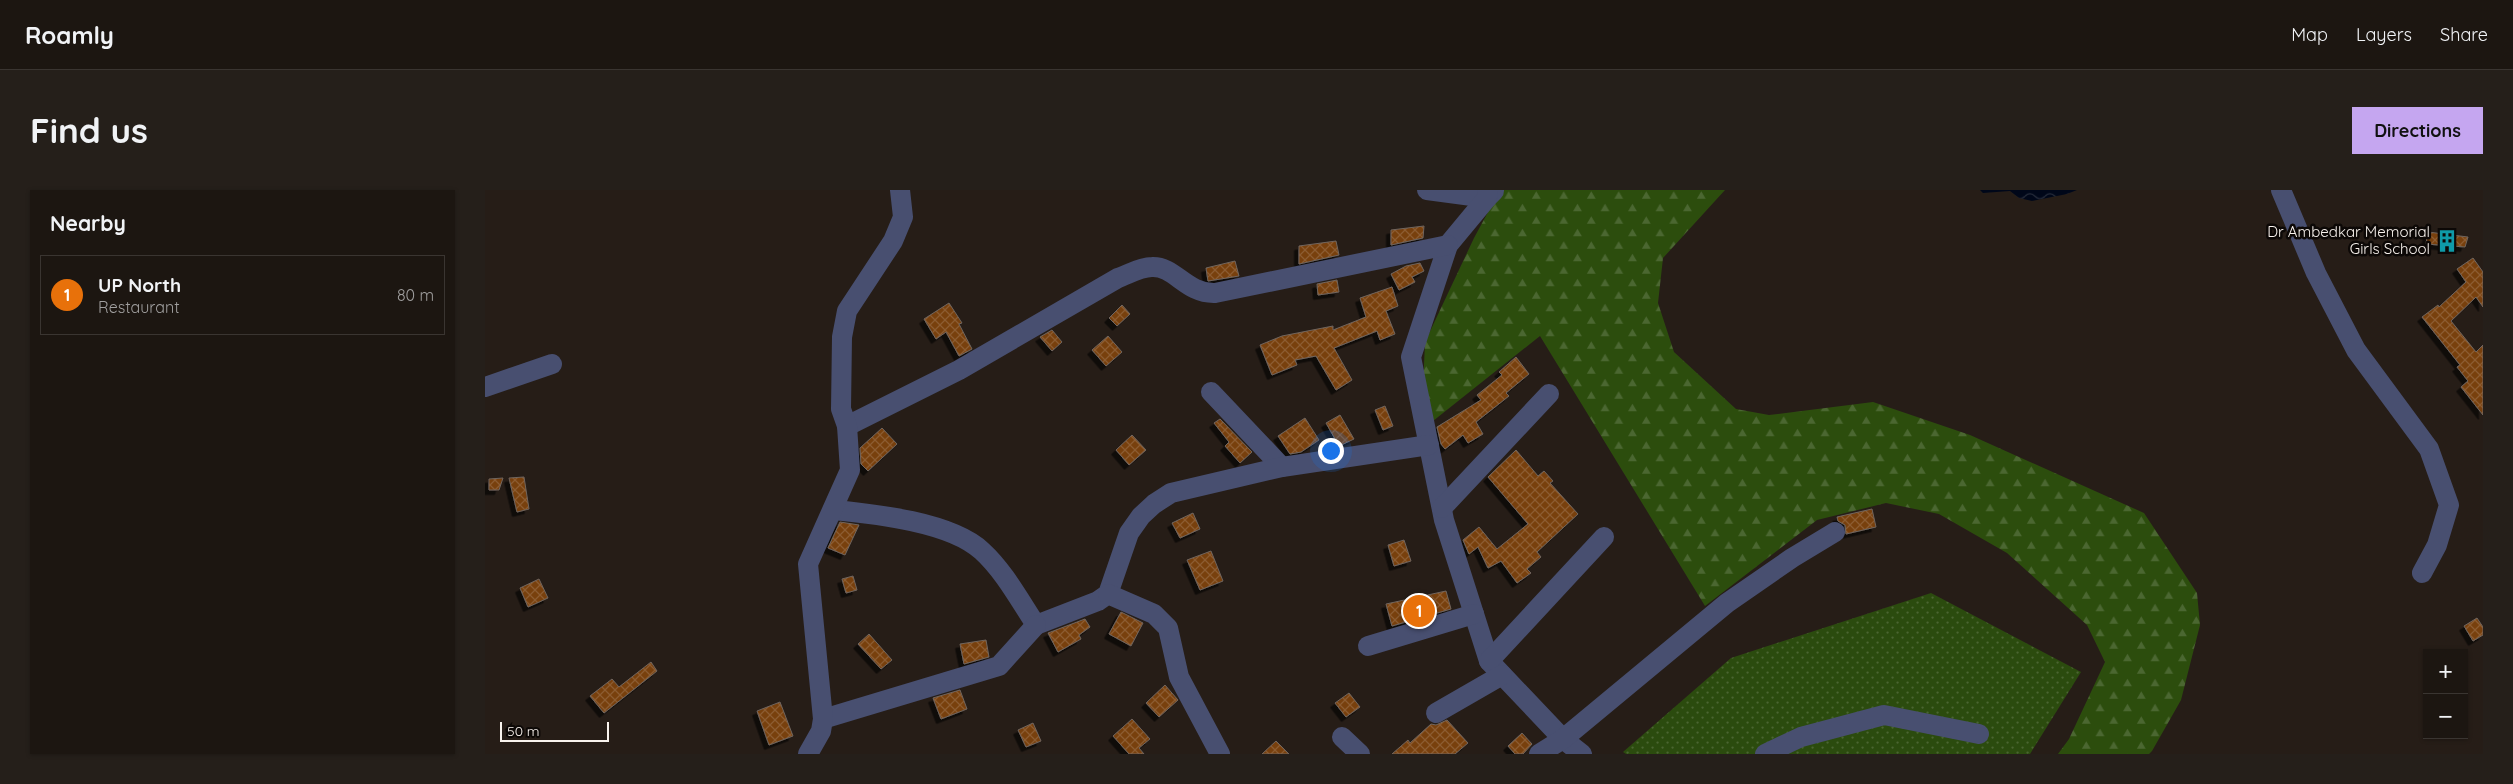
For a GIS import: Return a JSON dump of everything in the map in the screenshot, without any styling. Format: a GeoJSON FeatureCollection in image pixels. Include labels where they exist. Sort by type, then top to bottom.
{"type":"FeatureCollection","features":[{"type":"Feature","properties":{"kind":"street"},"geometry":{"type":"LineString","coordinates":[[808,754],[821,731],[823,719],[808,564],[851,470],[847,426],[841,409],[842,337],[847,311],[893,240],[903,217],[899,190]]}},
{"type":"Feature","properties":{"kind":"street"},"geometry":{"type":"LineString","coordinates":[[1427,190],[1490,193]]}},
{"type":"Feature","properties":{"kind":"street"},"geometry":{"type":"LineString","coordinates":[[2281,190],[2316,273],[2356,350],[2429,449],[2449,505],[2437,545],[2422,573]]}},
{"type":"Feature","properties":{"kind":"street"},"geometry":{"type":"LineString","coordinates":[[1490,193],[1448,245],[1411,357],[1442,508],[1474,614],[1496,668],[1563,738],[1582,754]]}},
{"type":"Feature","properties":{"kind":"street"},"geometry":{"type":"LineString","coordinates":[[847,426],[959,370],[1118,278],[1139,269],[1162,268],[1198,291],[1215,292],[1448,245]]}},
{"type":"Feature","properties":{"kind":"street"},"geometry":{"type":"LineString","coordinates":[[485,387],[552,364]]}},
{"type":"Feature","properties":{"kind":"street"},"geometry":{"type":"LineString","coordinates":[[1211,392],[1282,467]]}},
{"type":"Feature","properties":{"kind":"street"},"geometry":{"type":"LineString","coordinates":[[1442,508],[1549,394]]}},
{"type":"Feature","properties":{"kind":"street"},"geometry":{"type":"LineString","coordinates":[[823,719],[999,666],[1036,625],[1098,601],[1108,594],[1129,533],[1141,516],[1154,504],[1171,494],[1282,467],[1429,445]]}},
{"type":"Feature","properties":{"kind":"street"},"geometry":{"type":"LineString","coordinates":[[834,510],[871,513],[948,531],[982,550],[1003,576],[1036,625]]}},
{"type":"Feature","properties":{"kind":"street"},"geometry":{"type":"LineString","coordinates":[[1539,754],[1563,738],[1727,603],[1792,558],[1835,532]]}},
{"type":"Feature","properties":{"kind":"street"},"geometry":{"type":"LineString","coordinates":[[1435,713],[1496,668],[1604,537]]}},
{"type":"Feature","properties":{"kind":"street"},"geometry":{"type":"LineString","coordinates":[[1108,594],[1154,614],[1168,628],[1179,677],[1220,754]]}},
{"type":"Feature","properties":{"kind":"street"},"geometry":{"type":"LineString","coordinates":[[1368,646],[1474,614]]}},
{"type":"Feature","properties":{"kind":"street"},"geometry":{"type":"LineString","coordinates":[[1765,754],[1801,737],[1884,715],[1979,734]]}},
{"type":"Feature","properties":{"kind":"street"},"geometry":{"type":"LineString","coordinates":[[1342,738],[1360,754]]}},
{"type":"Feature","properties":{"kind":"green space"},"geometry":{"type":"Polygon","coordinates":[[[1500,190],[1725,190],[1663,258],[1658,303],[1674,352],[1736,409],[1769,415],[1873,402],[1970,435],[2144,513],[2197,593],[2200,625],[2181,700],[2152,751],[2149,754],[2058,754],[2069,739],[2105,662],[2087,625],[2007,553],[1939,514],[1886,503],[1817,520],[1705,606],[1540,336],[1433,421],[1423,389],[1425,342],[1474,238],[1500,190]]]}},
{"type":"Feature","properties":{"kind":"green space"},"geometry":{"type":"Polygon","coordinates":[[[1931,593],[2081,672],[2030,754],[1626,754],[1623,752],[1731,658],[1931,593]]]}},
{"type":"Feature","properties":{"kind":"water"},"geometry":{"type":"Polygon","coordinates":[[[1980,190],[2077,190],[2067,194],[2032,201],[2019,198],[2010,191],[1983,193],[1980,190]]]}},
{"type":"Feature","properties":{"kind":"building"},"geometry":{"type":"Polygon","coordinates":[[[1424,226],[1423,238],[1391,245],[1391,230],[1424,226]]]}},
{"type":"Feature","properties":{"kind":"building","name":"Dr Ambedkar Memorial Girls School"},"geometry":{"type":"Polygon","coordinates":[[[2428,232],[2468,237],[2465,247],[2426,244],[2428,232]]]}},
{"type":"Feature","properties":{"kind":"building"},"geometry":{"type":"Polygon","coordinates":[[[1336,241],[1339,255],[1299,264],[1299,246],[1336,241]]]}},
{"type":"Feature","properties":{"kind":"building"},"geometry":{"type":"Polygon","coordinates":[[[2473,258],[2483,272],[2483,307],[2476,297],[2451,321],[2476,352],[2483,345],[2483,415],[2461,387],[2468,381],[2457,367],[2460,365],[2422,317],[2438,305],[2439,307],[2466,282],[2457,269],[2473,258]]]}},
{"type":"Feature","properties":{"kind":"building"},"geometry":{"type":"Polygon","coordinates":[[[1235,261],[1239,276],[1208,281],[1206,268],[1235,261]]]}},
{"type":"Feature","properties":{"kind":"building"},"geometry":{"type":"Polygon","coordinates":[[[1420,263],[1424,271],[1412,277],[1415,282],[1399,290],[1391,274],[1406,266],[1420,263]]]}},
{"type":"Feature","properties":{"kind":"building"},"geometry":{"type":"Polygon","coordinates":[[[1337,280],[1339,292],[1318,295],[1317,284],[1337,280]]]}},
{"type":"Feature","properties":{"kind":"building"},"geometry":{"type":"Polygon","coordinates":[[[1392,287],[1398,306],[1386,311],[1395,334],[1380,340],[1377,331],[1334,348],[1352,380],[1336,390],[1316,356],[1295,360],[1297,365],[1272,375],[1260,345],[1282,336],[1333,326],[1333,330],[1366,317],[1360,298],[1392,287]]]}},
{"type":"Feature","properties":{"kind":"building"},"geometry":{"type":"Polygon","coordinates":[[[949,303],[962,323],[959,324],[972,349],[959,356],[946,332],[936,339],[924,319],[949,303]]]}},
{"type":"Feature","properties":{"kind":"building"},"geometry":{"type":"Polygon","coordinates":[[[1122,305],[1130,314],[1117,326],[1109,318],[1122,305]]]}},
{"type":"Feature","properties":{"kind":"building"},"geometry":{"type":"Polygon","coordinates":[[[1052,330],[1062,342],[1052,351],[1040,337],[1052,330]]]}},
{"type":"Feature","properties":{"kind":"building"},"geometry":{"type":"Polygon","coordinates":[[[1108,336],[1122,352],[1106,366],[1092,350],[1108,336]]]}},
{"type":"Feature","properties":{"kind":"building"},"geometry":{"type":"Polygon","coordinates":[[[1516,357],[1529,374],[1506,393],[1509,396],[1476,422],[1483,434],[1468,443],[1463,435],[1445,449],[1441,444],[1437,427],[1481,400],[1477,395],[1502,375],[1499,372],[1516,357]]]}},
{"type":"Feature","properties":{"kind":"building"},"geometry":{"type":"Polygon","coordinates":[[[1385,406],[1393,426],[1383,430],[1375,410],[1385,406]]]}},
{"type":"Feature","properties":{"kind":"building"},"geometry":{"type":"Polygon","coordinates":[[[1340,415],[1354,439],[1339,446],[1326,423],[1340,415]]]}},
{"type":"Feature","properties":{"kind":"building"},"geometry":{"type":"Polygon","coordinates":[[[1305,418],[1319,440],[1301,452],[1290,454],[1278,436],[1305,418]]]}},
{"type":"Feature","properties":{"kind":"building"},"geometry":{"type":"Polygon","coordinates":[[[1220,419],[1252,452],[1240,463],[1225,446],[1229,442],[1214,423],[1220,419]]]}},
{"type":"Feature","properties":{"kind":"building"},"geometry":{"type":"Polygon","coordinates":[[[882,428],[897,444],[868,471],[861,464],[860,448],[882,428]]]}},
{"type":"Feature","properties":{"kind":"building"},"geometry":{"type":"Polygon","coordinates":[[[1132,435],[1146,450],[1129,465],[1116,450],[1132,435]]]}},
{"type":"Feature","properties":{"kind":"building"},"geometry":{"type":"Polygon","coordinates":[[[1516,450],[1538,476],[1544,471],[1553,481],[1550,483],[1578,514],[1537,552],[1541,557],[1527,569],[1531,573],[1517,583],[1501,561],[1488,568],[1478,547],[1469,554],[1463,540],[1479,527],[1497,549],[1528,524],[1488,477],[1516,450]]]}},
{"type":"Feature","properties":{"kind":"building"},"geometry":{"type":"Polygon","coordinates":[[[524,477],[529,509],[517,512],[509,478],[524,477]]]}},
{"type":"Feature","properties":{"kind":"building"},"geometry":{"type":"Polygon","coordinates":[[[503,478],[499,490],[489,490],[489,479],[503,478]]]}},
{"type":"Feature","properties":{"kind":"building"},"geometry":{"type":"Polygon","coordinates":[[[1872,509],[1876,527],[1846,534],[1845,525],[1838,521],[1837,517],[1872,509]]]}},
{"type":"Feature","properties":{"kind":"building"},"geometry":{"type":"Polygon","coordinates":[[[1193,513],[1200,529],[1180,538],[1172,523],[1193,513]]]}},
{"type":"Feature","properties":{"kind":"building"},"geometry":{"type":"Polygon","coordinates":[[[840,522],[859,525],[845,555],[828,548],[840,522]]]}},
{"type":"Feature","properties":{"kind":"building"},"geometry":{"type":"Polygon","coordinates":[[[1404,540],[1411,561],[1394,566],[1388,545],[1404,540]]]}},
{"type":"Feature","properties":{"kind":"building"},"geometry":{"type":"Polygon","coordinates":[[[1211,551],[1223,581],[1200,590],[1187,560],[1211,551]]]}},
{"type":"Feature","properties":{"kind":"building"},"geometry":{"type":"Polygon","coordinates":[[[853,576],[857,590],[846,593],[842,579],[853,576]]]}},
{"type":"Feature","properties":{"kind":"building"},"geometry":{"type":"Polygon","coordinates":[[[539,579],[548,598],[528,607],[520,588],[539,579]]]}},
{"type":"Feature","properties":{"kind":"building"},"geometry":{"type":"Polygon","coordinates":[[[1446,591],[1451,609],[1392,626],[1386,604],[1446,591]]]}},
{"type":"Feature","properties":{"kind":"building"},"geometry":{"type":"Polygon","coordinates":[[[1121,612],[1143,623],[1131,646],[1109,634],[1121,612]]]}},
{"type":"Feature","properties":{"kind":"building"},"geometry":{"type":"Polygon","coordinates":[[[2477,618],[2483,627],[2483,635],[2473,641],[2464,626],[2477,618]]]}},
{"type":"Feature","properties":{"kind":"building"},"geometry":{"type":"Polygon","coordinates":[[[1085,619],[1090,627],[1079,635],[1081,639],[1058,652],[1048,633],[1085,619]]]}},
{"type":"Feature","properties":{"kind":"building"},"geometry":{"type":"Polygon","coordinates":[[[869,634],[892,660],[881,669],[858,644],[869,634]]]}},
{"type":"Feature","properties":{"kind":"building"},"geometry":{"type":"Polygon","coordinates":[[[986,640],[989,657],[964,664],[960,644],[986,640]]]}},
{"type":"Feature","properties":{"kind":"building"},"geometry":{"type":"Polygon","coordinates":[[[651,662],[657,671],[604,713],[590,696],[612,679],[619,687],[651,662]]]}},
{"type":"Feature","properties":{"kind":"building"},"geometry":{"type":"Polygon","coordinates":[[[1165,685],[1178,700],[1159,717],[1146,703],[1165,685]]]}},
{"type":"Feature","properties":{"kind":"building"},"geometry":{"type":"Polygon","coordinates":[[[960,690],[967,709],[941,719],[933,698],[960,690]]]}},
{"type":"Feature","properties":{"kind":"building"},"geometry":{"type":"Polygon","coordinates":[[[1349,693],[1360,707],[1346,717],[1335,703],[1349,693]]]}},
{"type":"Feature","properties":{"kind":"building"},"geometry":{"type":"Polygon","coordinates":[[[780,702],[793,736],[769,745],[757,711],[780,702]]]}},
{"type":"Feature","properties":{"kind":"building"},"geometry":{"type":"Polygon","coordinates":[[[1132,719],[1150,739],[1139,748],[1144,754],[1129,754],[1113,736],[1132,719]]]}},
{"type":"Feature","properties":{"kind":"building"},"geometry":{"type":"Polygon","coordinates":[[[1447,720],[1468,743],[1455,754],[1392,754],[1408,740],[1410,743],[1431,724],[1436,725],[1447,720]]]}},
{"type":"Feature","properties":{"kind":"building"},"geometry":{"type":"Polygon","coordinates":[[[1033,723],[1041,741],[1026,747],[1018,730],[1033,723]]]}},
{"type":"Feature","properties":{"kind":"building"},"geometry":{"type":"Polygon","coordinates":[[[1522,733],[1532,744],[1523,754],[1515,754],[1508,746],[1522,733]]]}},
{"type":"Feature","properties":{"kind":"building"},"geometry":{"type":"Polygon","coordinates":[[[1276,741],[1289,754],[1262,754],[1276,741]]]}},
{"type":"Feature","properties":{"kind":"place","name":"Dr Ambedkar Memorial Girls School"},"geometry":{"type":"Point","coordinates":[2447,241]}},
{"type":"Feature","properties":{"kind":"place","name":"UP North"},"geometry":{"type":"Point","coordinates":[1419,611]}}]}
